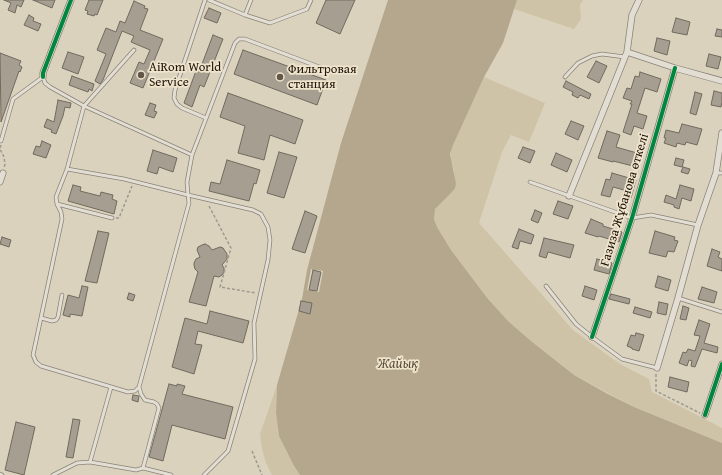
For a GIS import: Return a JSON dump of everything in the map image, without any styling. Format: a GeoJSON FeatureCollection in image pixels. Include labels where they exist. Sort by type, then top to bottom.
{"type":"FeatureCollection","features":[{"type":"Feature","properties":{"kind":"street"},"geometry":{"type":"LineString","coordinates":[[43,77],[43,73],[71,0]]}},
{"type":"Feature","properties":{"kind":"street"},"geometry":{"type":"LineString","coordinates":[[569,196],[626,55],[632,14],[639,0]]}},
{"type":"Feature","properties":{"kind":"street"},"geometry":{"type":"LineString","coordinates":[[626,55],[722,81]]}},
{"type":"Feature","properties":{"kind":"street","name":"Ғазиза Жұбанова өткелі"},"geometry":{"type":"LineString","coordinates":[[592,337],[632,218],[675,68]]}},
{"type":"Feature","properties":{"kind":"street"},"geometry":{"type":"LineString","coordinates":[[657,368],[698,225],[719,173],[722,133]]}},
{"type":"Feature","properties":{"kind":"street"},"geometry":{"type":"LineString","coordinates":[[0,182],[3,173]]}},
{"type":"Feature","properties":{"kind":"street"},"geometry":{"type":"LineString","coordinates":[[705,415],[722,364]]}},
{"type":"Feature","properties":{"kind":"lane"},"geometry":{"type":"LineString","coordinates":[[205,0],[175,90],[174,98],[177,104],[182,108],[206,118]]}},
{"type":"Feature","properties":{"kind":"lane"},"geometry":{"type":"LineString","coordinates":[[209,0],[245,15],[270,23],[307,10],[311,0]]}},
{"type":"Feature","properties":{"kind":"lane"},"geometry":{"type":"LineString","coordinates":[[245,15],[251,0]]}},
{"type":"Feature","properties":{"kind":"lane"},"geometry":{"type":"LineString","coordinates":[[143,468],[159,408],[157,404],[145,400],[139,387],[189,203],[187,182],[192,155],[235,43],[239,39],[245,39],[330,71]]}},
{"type":"Feature","properties":{"kind":"lane"},"geometry":{"type":"LineString","coordinates":[[134,50],[84,106],[67,170],[56,198],[62,219],[33,355],[36,362],[41,366],[128,392],[135,391],[139,387]]}},
{"type":"Feature","properties":{"kind":"lane"},"geometry":{"type":"LineString","coordinates":[[564,77],[578,64],[592,56],[602,54],[626,55]]}},
{"type":"Feature","properties":{"kind":"lane"},"geometry":{"type":"LineString","coordinates":[[1,141],[14,99],[43,77],[45,83],[50,87],[84,106],[192,155]]}},
{"type":"Feature","properties":{"kind":"lane"},"geometry":{"type":"LineString","coordinates":[[67,170],[134,182],[253,210],[261,214],[268,228],[270,240],[268,260],[254,323],[255,359],[228,451],[204,475]]}},
{"type":"Feature","properties":{"kind":"lane"},"geometry":{"type":"LineString","coordinates":[[530,182],[632,218],[651,215],[698,225]]}},
{"type":"Feature","properties":{"kind":"lane"},"geometry":{"type":"LineString","coordinates":[[58,204],[112,218]]}},
{"type":"Feature","properties":{"kind":"lane"},"geometry":{"type":"LineString","coordinates":[[546,286],[576,324],[592,337],[622,359],[657,368]]}},
{"type":"Feature","properties":{"kind":"lane"},"geometry":{"type":"LineString","coordinates":[[41,318],[52,321],[56,320],[58,317],[62,295]]}},
{"type":"Feature","properties":{"kind":"lane"},"geometry":{"type":"LineString","coordinates":[[678,298],[722,312]]}},
{"type":"Feature","properties":{"kind":"lane"},"geometry":{"type":"LineString","coordinates":[[90,462],[111,387]]}},
{"type":"Feature","properties":{"kind":"lane"},"geometry":{"type":"LineString","coordinates":[[53,475],[77,464],[90,462],[136,470],[143,468],[171,475]]}},
{"type":"Feature","properties":{"kind":"path"},"geometry":{"type":"LineString","coordinates":[[1,141],[0,149],[4,157],[5,164],[3,173]]}},
{"type":"Feature","properties":{"kind":"path"},"geometry":{"type":"LineString","coordinates":[[112,218],[119,218],[134,182]]}},
{"type":"Feature","properties":{"kind":"path"},"geometry":{"type":"LineString","coordinates":[[205,199],[231,248],[220,287],[261,293]]}},
{"type":"Feature","properties":{"kind":"path"},"geometry":{"type":"LineString","coordinates":[[657,368],[656,391],[705,415]]}},
{"type":"Feature","properties":{"kind":"path"},"geometry":{"type":"LineString","coordinates":[[252,450],[262,475]]}},
{"type":"Feature","properties":{"kind":"shaded area"},"geometry":{"type":"Polygon","coordinates":[[[517,0],[583,0],[580,5],[581,19],[574,29],[514,9],[517,0]]]}},
{"type":"Feature","properties":{"kind":"shaded area"},"geometry":{"type":"Polygon","coordinates":[[[484,77],[545,103],[529,142],[511,135],[502,152],[479,223],[573,330],[620,364],[649,379],[652,392],[722,428],[722,443],[634,407],[574,375],[508,321],[488,299],[451,250],[437,227],[434,219],[434,212],[438,205],[452,192],[454,171],[451,160],[451,150],[484,77]]]}},
{"type":"Feature","properties":{"kind":"shaded area"},"geometry":{"type":"Polygon","coordinates":[[[277,385],[276,413],[279,436],[300,475],[272,475],[266,463],[262,449],[260,434],[277,385]]]}},
{"type":"Feature","properties":{"kind":"water","name":"Жайық"},"geometry":{"type":"Polygon","coordinates":[[[388,0],[517,0],[503,43],[484,77],[453,145],[450,154],[456,184],[452,192],[435,209],[434,219],[437,227],[451,250],[488,299],[508,321],[574,375],[634,407],[722,443],[722,475],[300,475],[279,436],[276,413],[277,385],[302,299],[307,270],[341,143],[388,0]]]}},
{"type":"Feature","properties":{"kind":"pier"},"geometry":{"type":"Polygon","coordinates":[[[311,269],[323,271],[319,292],[307,290],[311,269]]]}},
{"type":"Feature","properties":{"kind":"building"},"geometry":{"type":"Polygon","coordinates":[[[4,0],[24,0],[21,7],[17,5],[15,13],[8,10],[11,3],[4,0]]]}},
{"type":"Feature","properties":{"kind":"building"},"geometry":{"type":"Polygon","coordinates":[[[33,0],[55,0],[52,8],[33,0]]]}},
{"type":"Feature","properties":{"kind":"building"},"geometry":{"type":"Polygon","coordinates":[[[89,0],[103,0],[97,15],[95,14],[94,16],[87,14],[88,11],[85,10],[89,0]]]}},
{"type":"Feature","properties":{"kind":"building"},"geometry":{"type":"Polygon","coordinates":[[[326,0],[355,0],[340,34],[316,23],[326,0]]]}},
{"type":"Feature","properties":{"kind":"building"},"geometry":{"type":"Polygon","coordinates":[[[134,1],[148,9],[140,30],[163,39],[143,88],[130,83],[139,62],[144,64],[150,50],[131,42],[134,36],[122,31],[103,80],[100,84],[95,81],[106,54],[97,50],[106,28],[116,32],[120,21],[125,23],[134,1]]]}},
{"type":"Feature","properties":{"kind":"building"},"geometry":{"type":"Polygon","coordinates":[[[209,8],[221,13],[217,23],[204,18],[209,8]]]}},
{"type":"Feature","properties":{"kind":"building"},"geometry":{"type":"Polygon","coordinates":[[[29,15],[34,18],[33,21],[41,24],[38,31],[24,25],[29,15]]]}},
{"type":"Feature","properties":{"kind":"building"},"geometry":{"type":"Polygon","coordinates":[[[676,18],[690,22],[687,35],[672,32],[676,18]]]}},
{"type":"Feature","properties":{"kind":"building"},"geometry":{"type":"Polygon","coordinates":[[[717,29],[722,30],[722,37],[715,36],[717,29]]]}},
{"type":"Feature","properties":{"kind":"building"},"geometry":{"type":"Polygon","coordinates":[[[213,35],[223,39],[204,87],[200,85],[192,107],[184,103],[196,71],[199,72],[213,35]]]}},
{"type":"Feature","properties":{"kind":"building"},"geometry":{"type":"Polygon","coordinates":[[[657,38],[670,41],[667,55],[654,51],[657,38]]]}},
{"type":"Feature","properties":{"kind":"building","name":"Фильтровая станция"},"geometry":{"type":"Polygon","coordinates":[[[243,50],[326,80],[317,105],[234,74],[243,50]]]}},
{"type":"Feature","properties":{"kind":"building"},"geometry":{"type":"Polygon","coordinates":[[[68,52],[84,57],[78,74],[62,68],[68,52]]]}},
{"type":"Feature","properties":{"kind":"building"},"geometry":{"type":"Polygon","coordinates":[[[0,53],[21,61],[19,65],[22,67],[20,72],[19,71],[1,122],[0,53]]]}},
{"type":"Feature","properties":{"kind":"building"},"geometry":{"type":"Polygon","coordinates":[[[709,54],[721,57],[718,69],[706,66],[709,54]]]}},
{"type":"Feature","properties":{"kind":"building"},"geometry":{"type":"Polygon","coordinates":[[[596,61],[607,66],[599,83],[587,77],[596,61]]]}},
{"type":"Feature","properties":{"kind":"building"},"geometry":{"type":"Polygon","coordinates":[[[640,72],[661,79],[657,92],[645,88],[637,113],[647,116],[643,129],[634,126],[631,135],[623,132],[632,101],[623,98],[627,88],[631,89],[635,76],[639,77],[640,72]]]}},
{"type":"Feature","properties":{"kind":"building"},"geometry":{"type":"Polygon","coordinates":[[[72,76],[94,84],[92,91],[89,89],[88,92],[69,85],[72,76]]]}},
{"type":"Feature","properties":{"kind":"building"},"geometry":{"type":"Polygon","coordinates":[[[566,81],[591,94],[589,99],[580,95],[578,98],[572,95],[573,92],[563,87],[566,81]]]}},
{"type":"Feature","properties":{"kind":"building"},"geometry":{"type":"Polygon","coordinates":[[[714,91],[722,93],[721,107],[711,105],[714,91]]]}},
{"type":"Feature","properties":{"kind":"building"},"geometry":{"type":"Polygon","coordinates":[[[695,92],[702,94],[696,115],[690,113],[695,92]]]}},
{"type":"Feature","properties":{"kind":"building"},"geometry":{"type":"Polygon","coordinates":[[[228,93],[303,120],[295,144],[270,135],[264,160],[238,153],[245,126],[220,117],[228,93]]]}},
{"type":"Feature","properties":{"kind":"building"},"geometry":{"type":"Polygon","coordinates":[[[58,100],[71,103],[70,108],[65,107],[56,134],[51,132],[52,130],[44,127],[47,119],[54,122],[58,100]]]}},
{"type":"Feature","properties":{"kind":"building"},"geometry":{"type":"Polygon","coordinates":[[[150,103],[156,105],[154,111],[157,112],[154,118],[145,115],[150,103]]]}},
{"type":"Feature","properties":{"kind":"building"},"geometry":{"type":"Polygon","coordinates":[[[571,121],[584,126],[578,140],[565,134],[571,121]]]}},
{"type":"Feature","properties":{"kind":"building"},"geometry":{"type":"Polygon","coordinates":[[[682,124],[702,129],[697,145],[686,142],[685,145],[677,143],[676,147],[664,143],[666,138],[664,138],[666,130],[679,133],[682,124]]]}},
{"type":"Feature","properties":{"kind":"building"},"geometry":{"type":"Polygon","coordinates":[[[607,131],[620,135],[616,147],[637,153],[633,166],[598,158],[607,131]]]}},
{"type":"Feature","properties":{"kind":"building"},"geometry":{"type":"Polygon","coordinates":[[[42,141],[51,145],[46,158],[33,154],[36,146],[40,147],[42,141]]]}},
{"type":"Feature","properties":{"kind":"building"},"geometry":{"type":"Polygon","coordinates":[[[523,147],[535,151],[530,163],[518,158],[523,147]]]}},
{"type":"Feature","properties":{"kind":"building"},"geometry":{"type":"Polygon","coordinates":[[[153,150],[177,158],[173,172],[159,167],[157,174],[147,171],[153,150]]]}},
{"type":"Feature","properties":{"kind":"building"},"geometry":{"type":"Polygon","coordinates":[[[279,152],[297,157],[284,198],[267,193],[279,152]]]}},
{"type":"Feature","properties":{"kind":"building"},"geometry":{"type":"Polygon","coordinates":[[[556,153],[572,160],[567,172],[551,165],[556,153]]]}},
{"type":"Feature","properties":{"kind":"building"},"geometry":{"type":"Polygon","coordinates":[[[676,158],[684,160],[682,167],[674,165],[676,158]]]}},
{"type":"Feature","properties":{"kind":"building"},"geometry":{"type":"Polygon","coordinates":[[[227,160],[260,170],[256,184],[254,183],[249,201],[209,191],[211,182],[220,184],[227,160]]]}},
{"type":"Feature","properties":{"kind":"building"},"geometry":{"type":"Polygon","coordinates":[[[683,167],[690,169],[688,174],[681,172],[683,167]]]}},
{"type":"Feature","properties":{"kind":"building"},"geometry":{"type":"Polygon","coordinates":[[[612,173],[636,180],[631,198],[623,195],[624,190],[613,187],[610,197],[601,195],[606,179],[610,180],[612,173]]]}},
{"type":"Feature","properties":{"kind":"building"},"geometry":{"type":"Polygon","coordinates":[[[73,185],[81,187],[80,191],[100,196],[101,192],[113,195],[112,199],[117,201],[114,214],[68,201],[73,185]]]}},
{"type":"Feature","properties":{"kind":"building"},"geometry":{"type":"Polygon","coordinates":[[[680,185],[694,189],[691,201],[682,198],[679,209],[674,207],[674,205],[664,202],[666,195],[676,199],[680,185]]]}},
{"type":"Feature","properties":{"kind":"building"},"geometry":{"type":"Polygon","coordinates":[[[558,201],[573,206],[568,219],[553,214],[558,201]]]}},
{"type":"Feature","properties":{"kind":"building"},"geometry":{"type":"Polygon","coordinates":[[[535,210],[542,213],[538,223],[531,220],[535,210]]]}},
{"type":"Feature","properties":{"kind":"building"},"geometry":{"type":"Polygon","coordinates":[[[305,211],[317,216],[305,253],[292,249],[305,211]]]}},
{"type":"Feature","properties":{"kind":"building"},"geometry":{"type":"Polygon","coordinates":[[[591,219],[603,224],[603,226],[622,232],[619,242],[585,233],[591,219]]]}},
{"type":"Feature","properties":{"kind":"building"},"geometry":{"type":"Polygon","coordinates":[[[519,229],[534,235],[531,244],[520,241],[518,249],[512,247],[519,229]]]}},
{"type":"Feature","properties":{"kind":"building"},"geometry":{"type":"Polygon","coordinates":[[[98,231],[109,233],[97,283],[85,281],[98,231]]]}},
{"type":"Feature","properties":{"kind":"building"},"geometry":{"type":"Polygon","coordinates":[[[655,231],[675,237],[674,240],[678,241],[674,252],[668,251],[666,257],[649,253],[655,231]]]}},
{"type":"Feature","properties":{"kind":"building"},"geometry":{"type":"Polygon","coordinates":[[[2,237],[11,240],[9,247],[0,244],[2,237]]]}},
{"type":"Feature","properties":{"kind":"building"},"geometry":{"type":"Polygon","coordinates":[[[544,238],[574,245],[570,258],[548,252],[546,258],[539,256],[544,238]]]}},
{"type":"Feature","properties":{"kind":"building"},"geometry":{"type":"Polygon","coordinates":[[[205,244],[212,250],[220,247],[223,248],[227,254],[227,259],[222,265],[224,272],[219,277],[214,276],[206,306],[189,302],[198,272],[194,265],[196,259],[200,257],[197,250],[198,247],[205,244]]]}},
{"type":"Feature","properties":{"kind":"building"},"geometry":{"type":"Polygon","coordinates":[[[712,249],[720,252],[718,257],[722,259],[722,271],[707,266],[712,249]]]}},
{"type":"Feature","properties":{"kind":"building"},"geometry":{"type":"Polygon","coordinates":[[[597,259],[612,263],[609,274],[594,270],[597,259]]]}},
{"type":"Feature","properties":{"kind":"building"},"geometry":{"type":"Polygon","coordinates":[[[313,270],[321,272],[317,291],[309,290],[313,270]]]}},
{"type":"Feature","properties":{"kind":"building"},"geometry":{"type":"Polygon","coordinates":[[[658,276],[671,280],[668,291],[655,287],[658,276]]]}},
{"type":"Feature","properties":{"kind":"building"},"geometry":{"type":"Polygon","coordinates":[[[82,286],[88,287],[82,316],[70,314],[70,317],[63,315],[68,295],[79,298],[82,286]]]}},
{"type":"Feature","properties":{"kind":"building"},"geometry":{"type":"Polygon","coordinates":[[[585,286],[597,290],[594,300],[582,296],[585,286]]]}},
{"type":"Feature","properties":{"kind":"building"},"geometry":{"type":"Polygon","coordinates":[[[702,287],[717,292],[714,303],[698,299],[702,287]]]}},
{"type":"Feature","properties":{"kind":"building"},"geometry":{"type":"Polygon","coordinates":[[[129,293],[135,295],[133,301],[127,299],[129,293]]]}},
{"type":"Feature","properties":{"kind":"building"},"geometry":{"type":"Polygon","coordinates":[[[611,294],[630,299],[629,304],[609,299],[611,294]]]}},
{"type":"Feature","properties":{"kind":"building"},"geometry":{"type":"Polygon","coordinates":[[[301,301],[312,303],[310,314],[299,311],[301,301]]]}},
{"type":"Feature","properties":{"kind":"building"},"geometry":{"type":"Polygon","coordinates":[[[659,302],[668,304],[666,315],[657,313],[659,302]]]}},
{"type":"Feature","properties":{"kind":"building"},"geometry":{"type":"Polygon","coordinates":[[[683,306],[689,308],[686,320],[680,319],[683,306]]]}},
{"type":"Feature","properties":{"kind":"building"},"geometry":{"type":"Polygon","coordinates":[[[635,307],[652,312],[650,318],[633,313],[635,307]]]}},
{"type":"Feature","properties":{"kind":"building"},"geometry":{"type":"Polygon","coordinates":[[[210,311],[249,321],[243,343],[198,331],[195,344],[202,345],[194,374],[172,367],[185,318],[207,324],[210,311]]]}},
{"type":"Feature","properties":{"kind":"building"},"geometry":{"type":"Polygon","coordinates":[[[699,320],[710,324],[704,343],[718,347],[717,353],[702,349],[695,367],[691,366],[692,361],[689,360],[687,366],[679,363],[683,352],[686,353],[688,349],[695,351],[700,336],[694,335],[699,320]]]}},
{"type":"Feature","properties":{"kind":"building"},"geometry":{"type":"Polygon","coordinates":[[[636,333],[644,335],[639,351],[627,346],[631,335],[635,336],[636,333]]]}},
{"type":"Feature","properties":{"kind":"building"},"geometry":{"type":"Polygon","coordinates":[[[670,377],[689,382],[687,392],[668,387],[670,377]]]}},
{"type":"Feature","properties":{"kind":"building"},"geometry":{"type":"Polygon","coordinates":[[[169,384],[185,386],[182,394],[233,407],[225,439],[172,425],[163,461],[149,457],[169,384]]]}},
{"type":"Feature","properties":{"kind":"building"},"geometry":{"type":"Polygon","coordinates":[[[133,395],[139,396],[138,402],[132,400],[133,395]]]}},
{"type":"Feature","properties":{"kind":"building"},"geometry":{"type":"Polygon","coordinates":[[[73,419],[80,420],[73,458],[66,457],[73,419]]]}},
{"type":"Feature","properties":{"kind":"building"},"geometry":{"type":"Polygon","coordinates":[[[16,422],[35,427],[24,475],[5,470],[16,422]]]}},
{"type":"Feature","properties":{"kind":"cycle path"},"geometry":{"type":"LineString","coordinates":[[43,77],[43,73],[71,0]]}},
{"type":"Feature","properties":{"kind":"cycle path"},"geometry":{"type":"LineString","coordinates":[[592,337],[632,218],[675,68]]}},
{"type":"Feature","properties":{"kind":"cycle path"},"geometry":{"type":"LineString","coordinates":[[705,415],[722,364]]}},
{"type":"Feature","properties":{"kind":"place","name":"AiRom World Service"},"geometry":{"type":"Point","coordinates":[141,75]}},
{"type":"Feature","properties":{"kind":"place","name":"Фильтровая станция"},"geometry":{"type":"Point","coordinates":[280,77]}}]}
